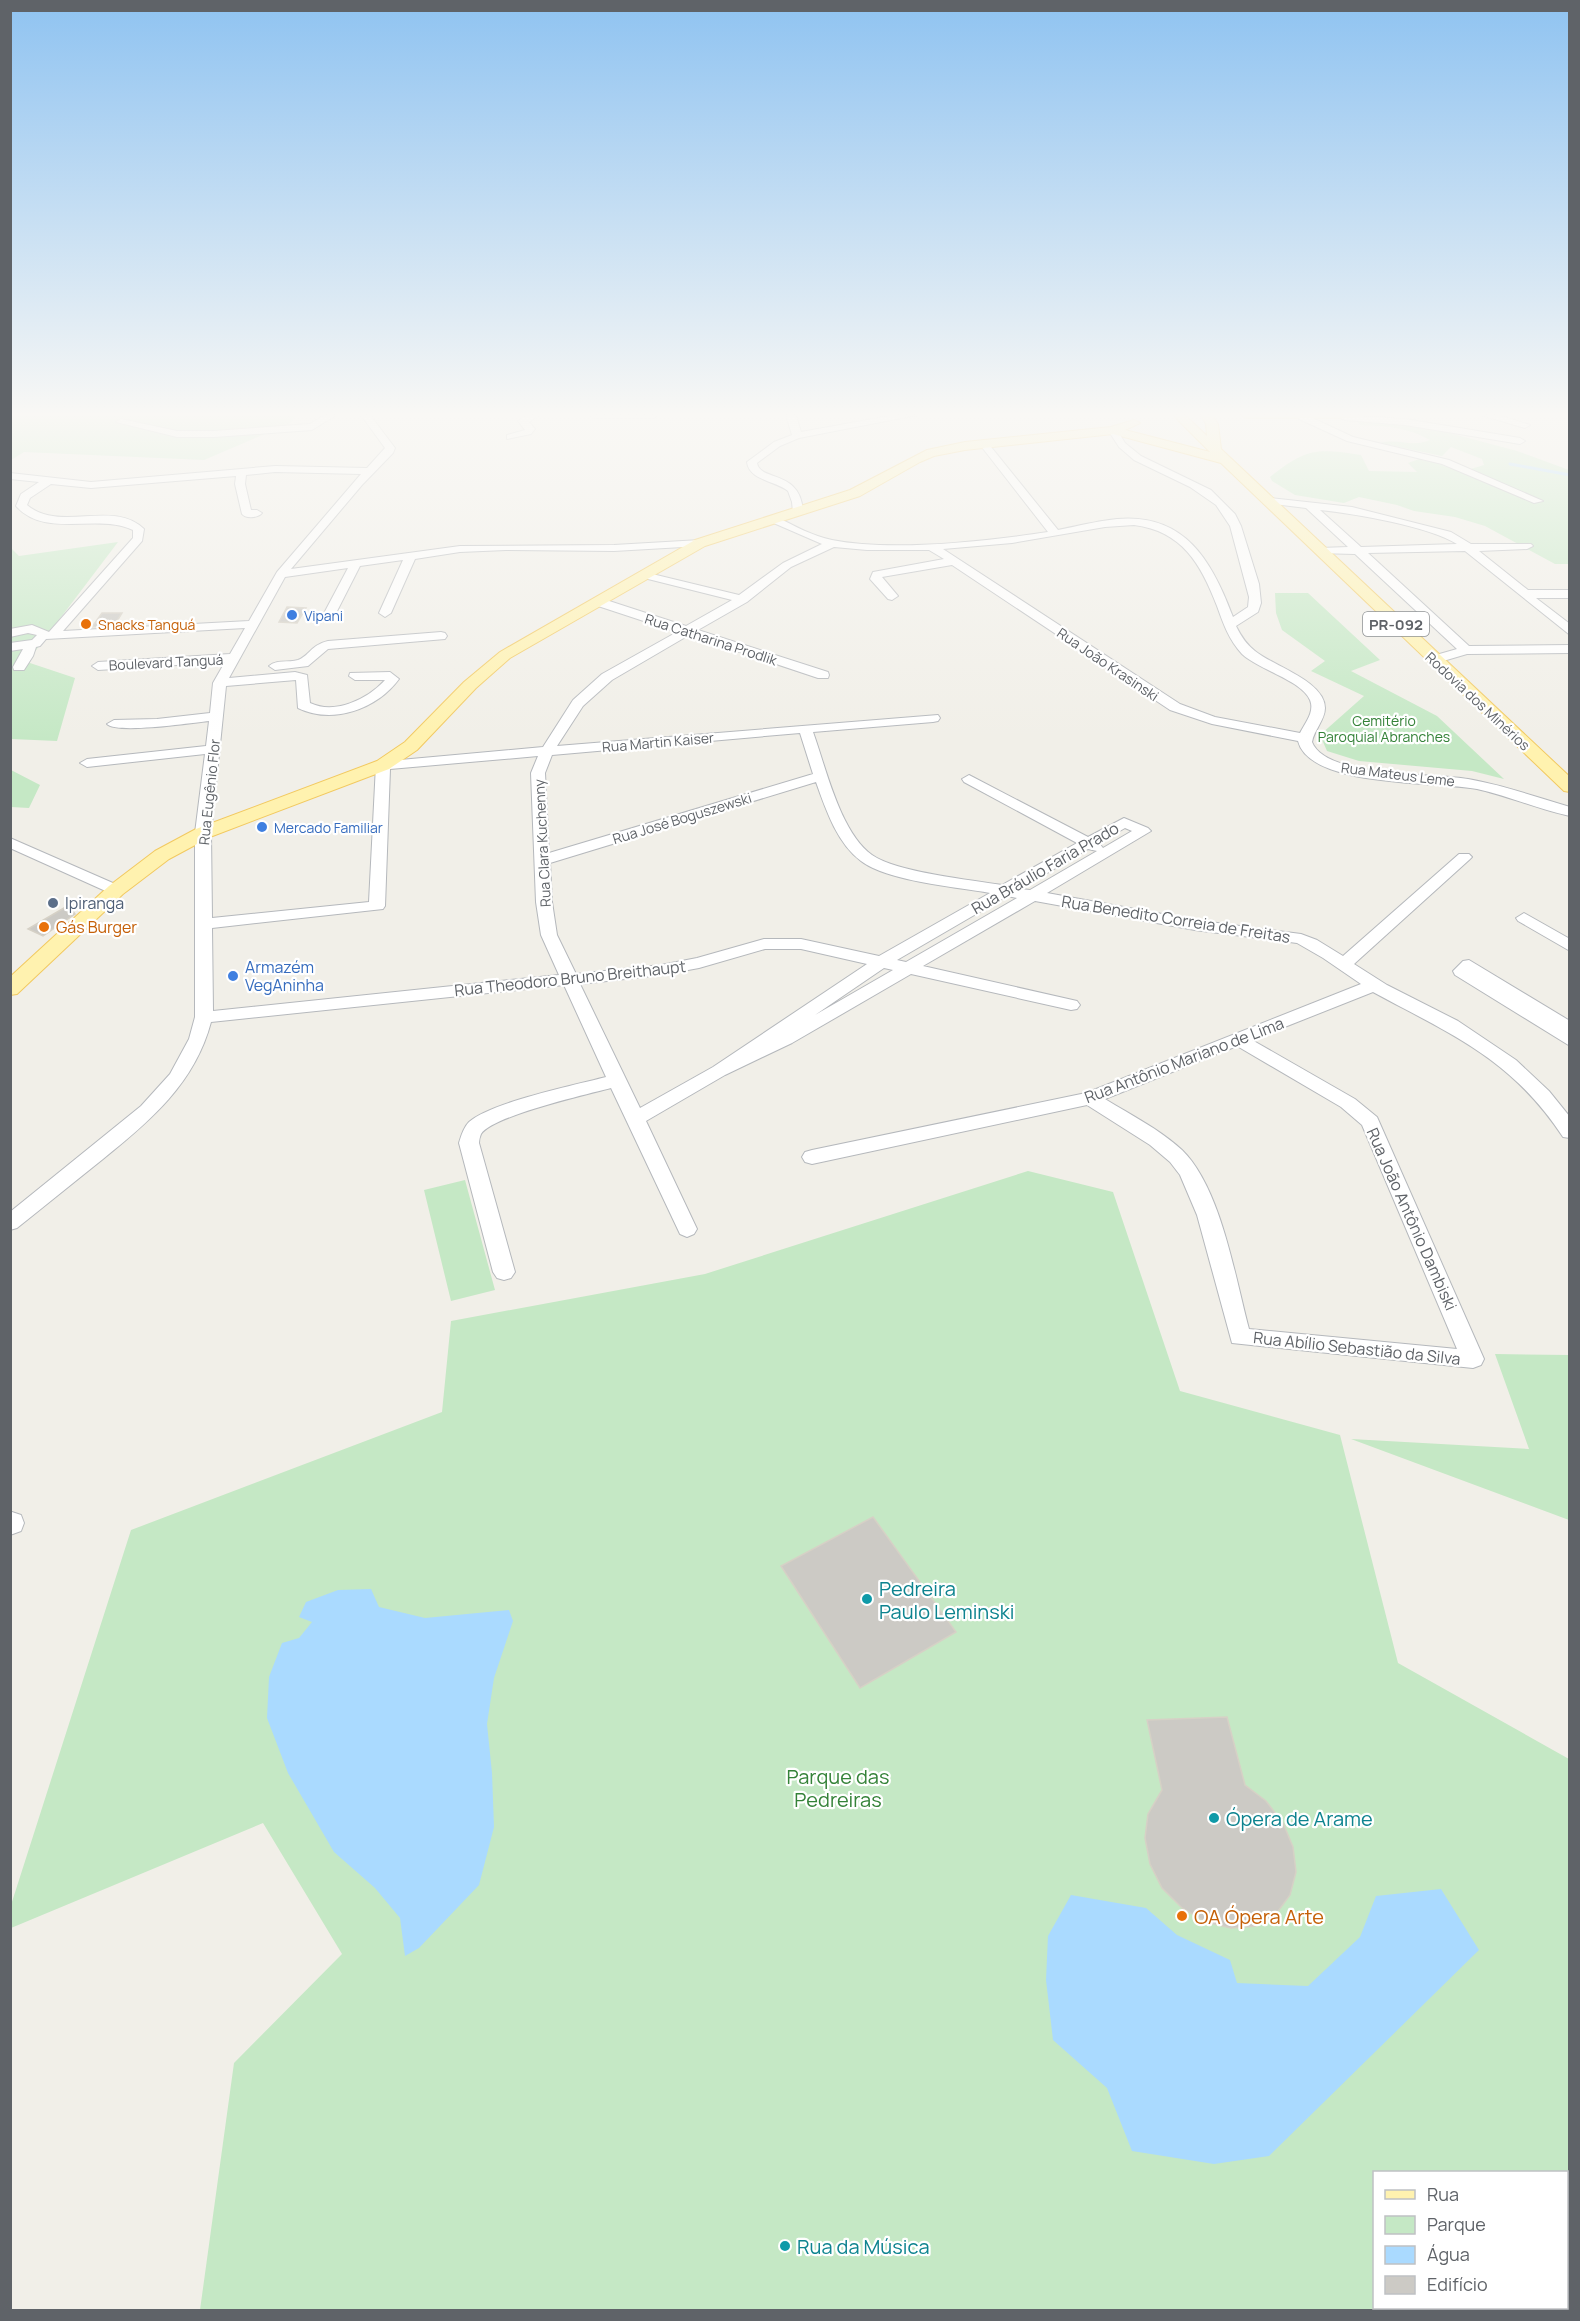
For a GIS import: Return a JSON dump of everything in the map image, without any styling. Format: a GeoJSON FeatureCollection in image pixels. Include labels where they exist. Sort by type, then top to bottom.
{"type":"FeatureCollection","features":[{"type":"Feature","properties":{"kind":"main road"},"geometry":{"type":"LineString","coordinates":[[10,989],[146,865],[203,833],[383,765],[411,746],[493,664],[700,543],[760,523]]}},
{"type":"Feature","properties":{"kind":"main road","name":"Rodovia dos Minérios"},"geometry":{"type":"LineString","coordinates":[[1292,523],[1433,660],[1569,786]]}},
{"type":"Feature","properties":{"kind":"street"},"geometry":{"type":"LineString","coordinates":[[10,647],[30,645],[48,636],[138,539],[139,529],[128,523]]}},
{"type":"Feature","properties":{"kind":"street","name":"Rua Eugênio Flor"},"geometry":{"type":"LineString","coordinates":[[10,1223],[134,1124],[157,1102],[188,1062],[196,1046],[204,1017],[203,833],[220,683],[281,574],[324,523]]}},
{"type":"Feature","properties":{"kind":"street"},"geometry":{"type":"LineString","coordinates":[[781,523],[804,535],[833,543],[877,547],[931,546],[1056,534],[1117,523]]}},
{"type":"Feature","properties":{"kind":"street"},"geometry":{"type":"LineString","coordinates":[[1047,523],[1056,534]]}},
{"type":"Feature","properties":{"kind":"street"},"geometry":{"type":"LineString","coordinates":[[1140,523],[1165,528],[1182,539],[1215,586],[1240,644],[1254,658],[1303,686],[1316,698],[1317,712],[1304,738]]}},
{"type":"Feature","properties":{"kind":"street"},"geometry":{"type":"LineString","coordinates":[[1230,624],[1254,609],[1255,601],[1253,585],[1234,523]]}},
{"type":"Feature","properties":{"kind":"street","name":"Rodovia dos Minérios"},"geometry":{"type":"LineString","coordinates":[[1329,523],[1467,650]]}},
{"type":"Feature","properties":{"kind":"street"},"geometry":{"type":"LineString","coordinates":[[1409,523],[1447,534],[1468,547],[1569,630]]}},
{"type":"Feature","properties":{"kind":"street"},"geometry":{"type":"LineString","coordinates":[[281,574],[411,555],[493,547],[614,548],[700,543]]}},
{"type":"Feature","properties":{"kind":"street","name":"Rua Clara Kuchenny"},"geometry":{"type":"LineString","coordinates":[[687,1229],[549,935],[542,860],[538,773],[571,712],[594,687],[743,599],[787,565],[833,543]]}},
{"type":"Feature","properties":{"kind":"street","name":"Rua João Krasinski"},"geometry":{"type":"LineString","coordinates":[[931,546],[1175,707],[1212,720],[1304,738]]}},
{"type":"Feature","properties":{"kind":"street"},"geometry":{"type":"LineString","coordinates":[[1320,551],[1527,546]]}},
{"type":"Feature","properties":{"kind":"street"},"geometry":{"type":"LineString","coordinates":[[385,613],[411,555]]}},
{"type":"Feature","properties":{"kind":"street"},"geometry":{"type":"LineString","coordinates":[[892,596],[876,579],[877,574],[954,561]]}},
{"type":"Feature","properties":{"kind":"street"},"geometry":{"type":"LineString","coordinates":[[328,617],[356,563]]}},
{"type":"Feature","properties":{"kind":"street"},"geometry":{"type":"LineString","coordinates":[[644,575],[743,599]]}},
{"type":"Feature","properties":{"kind":"street"},"geometry":{"type":"LineString","coordinates":[[1526,594],[1569,594]]}},
{"type":"Feature","properties":{"kind":"street","name":"Rua Catharina Prodlik"},"geometry":{"type":"LineString","coordinates":[[599,602],[824,675]]}},
{"type":"Feature","properties":{"kind":"street"},"geometry":{"type":"LineString","coordinates":[[10,633],[34,630],[48,636],[252,624]]}},
{"type":"Feature","properties":{"kind":"street","name":"Boulevard Tanguá"},"geometry":{"type":"LineString","coordinates":[[98,666],[303,663],[315,651],[328,645],[441,636]]}},
{"type":"Feature","properties":{"kind":"street"},"geometry":{"type":"LineString","coordinates":[[15,672],[27,656],[30,645]]}},
{"type":"Feature","properties":{"kind":"street"},"geometry":{"type":"LineString","coordinates":[[1433,660],[1467,650],[1569,649]]}},
{"type":"Feature","properties":{"kind":"street"},"geometry":{"type":"LineString","coordinates":[[220,683],[295,676],[302,678],[303,705],[310,711],[329,711],[363,704],[393,679],[390,676],[355,676]]}},
{"type":"Feature","properties":{"kind":"street"},"geometry":{"type":"LineString","coordinates":[[114,724],[157,723],[217,716]]}},
{"type":"Feature","properties":{"kind":"street","name":"Rua Martin Kaiser"},"geometry":{"type":"LineString","coordinates":[[383,765],[933,718]]}},
{"type":"Feature","properties":{"kind":"street","name":"Rua Benedito Correia de Freitas"},"geometry":{"type":"LineString","coordinates":[[806,729],[846,835],[866,859],[896,870],[1005,891],[1204,926],[1300,939],[1312,943],[1374,985],[1450,1024],[1521,1072],[1549,1100],[1568,1125]]}},
{"type":"Feature","properties":{"kind":"street","name":"Rua Mateus Leme"},"geometry":{"type":"LineString","coordinates":[[1304,738],[1306,749],[1313,756],[1342,769],[1476,784],[1569,813]]}},
{"type":"Feature","properties":{"kind":"street"},"geometry":{"type":"LineString","coordinates":[[87,763],[214,749]]}},
{"type":"Feature","properties":{"kind":"street"},"geometry":{"type":"LineString","coordinates":[[203,924],[376,906],[383,765]]}},
{"type":"Feature","properties":{"kind":"street","name":"Rua José Boguszewski"},"geometry":{"type":"LineString","coordinates":[[542,860],[822,776]]}},
{"type":"Feature","properties":{"kind":"street"},"geometry":{"type":"LineString","coordinates":[[969,779],[1107,852]]}},
{"type":"Feature","properties":{"kind":"street","name":"Rua Bráulio Faria Prado"},"geometry":{"type":"LineString","coordinates":[[635,1119],[719,1071],[881,962],[1124,822],[1143,831],[786,1039],[719,1071]]}},
{"type":"Feature","properties":{"kind":"street"},"geometry":{"type":"LineString","coordinates":[[10,842],[116,890]]}},
{"type":"Feature","properties":{"kind":"street"},"geometry":{"type":"LineString","coordinates":[[1344,964],[1464,857]]}},
{"type":"Feature","properties":{"kind":"street"},"geometry":{"type":"LineString","coordinates":[[1524,918],[1569,946]]}},
{"type":"Feature","properties":{"kind":"street","name":"Rua Theodoro Bruno Breithaupt"},"geometry":{"type":"LineString","coordinates":[[204,1017],[680,967],[764,944],[801,944],[1071,1005]]}},
{"type":"Feature","properties":{"kind":"street"},"geometry":{"type":"LineString","coordinates":[[1569,1029],[1469,965],[1461,971],[1569,1041]]}},
{"type":"Feature","properties":{"kind":"street","name":"Rua Antônio Mariano de Lima"},"geometry":{"type":"LineString","coordinates":[[813,1157],[1090,1098],[1374,985]]}},
{"type":"Feature","properties":{"kind":"street","name":"Rua João Antônio Dambiski"},"geometry":{"type":"LineString","coordinates":[[1239,1040],[1348,1103],[1370,1122],[1473,1359]]}},
{"type":"Feature","properties":{"kind":"street"},"geometry":{"type":"LineString","coordinates":[[504,1272],[469,1143],[470,1135],[476,1127],[496,1115],[617,1080]]}},
{"type":"Feature","properties":{"kind":"street","name":"Rua Abílio Sebastião da Silva"},"geometry":{"type":"LineString","coordinates":[[1090,1098],[1164,1146],[1190,1172],[1205,1206],[1240,1337],[1473,1359]]}},
{"type":"Feature","properties":{"kind":"green space"},"geometry":{"type":"Polygon","coordinates":[[[1476,523],[1569,523],[1569,564],[1555,564],[1476,523]]]}},
{"type":"Feature","properties":{"kind":"green space"},"geometry":{"type":"Polygon","coordinates":[[[118,542],[27,662],[75,678],[57,741],[11,739],[10,547],[19,556],[118,542]]]}},
{"type":"Feature","properties":{"kind":"green space","name":"Cemitério Paroquial Abranches"},"geometry":{"type":"Polygon","coordinates":[[[1275,593],[1308,593],[1380,660],[1351,671],[1437,716],[1504,779],[1472,771],[1359,761],[1327,751],[1320,735],[1364,696],[1311,671],[1325,661],[1282,630],[1276,613],[1275,593]]]}},
{"type":"Feature","properties":{"kind":"green space"},"geometry":{"type":"Polygon","coordinates":[[[11,770],[40,785],[29,808],[11,807],[11,770]]]}},
{"type":"Feature","properties":{"kind":"green space","name":"Parque das Pedreiras"},"geometry":{"type":"Polygon","coordinates":[[[1028,1171],[1113,1192],[1180,1391],[1340,1435],[1398,1663],[1569,1759],[1569,2310],[200,2310],[234,2063],[342,1954],[263,1823],[11,1928],[11,1905],[131,1530],[442,1412],[451,1321],[705,1274],[1028,1171]]]}},
{"type":"Feature","properties":{"kind":"green space"},"geometry":{"type":"Polygon","coordinates":[[[465,1180],[495,1290],[451,1301],[424,1190],[465,1180]]]}},
{"type":"Feature","properties":{"kind":"green space"},"geometry":{"type":"Polygon","coordinates":[[[1495,1354],[1569,1355],[1569,1520],[1351,1439],[1529,1449],[1495,1354]]]}},
{"type":"Feature","properties":{"kind":"water"},"geometry":{"type":"Polygon","coordinates":[[[371,1589],[379,1607],[425,1618],[509,1610],[513,1621],[494,1678],[487,1724],[494,1827],[479,1885],[419,1948],[405,1956],[400,1918],[375,1888],[334,1852],[288,1773],[267,1718],[269,1677],[282,1643],[299,1638],[312,1622],[299,1617],[306,1602],[338,1590],[371,1589]]]}},
{"type":"Feature","properties":{"kind":"water"},"geometry":{"type":"Polygon","coordinates":[[[1441,1889],[1479,1950],[1269,2156],[1214,2164],[1132,2151],[1107,2088],[1053,2040],[1046,1980],[1048,1936],[1071,1895],[1146,1908],[1177,1935],[1230,1960],[1237,1983],[1308,1986],[1360,1937],[1376,1896],[1441,1889]]]}},
{"type":"Feature","properties":{"kind":"building","name":"Vipani"},"geometry":{"type":"Polygon","coordinates":[[[287,607],[306,608],[297,623],[279,622],[287,607]]]}},
{"type":"Feature","properties":{"kind":"building"},"geometry":{"type":"Polygon","coordinates":[[[102,613],[122,613],[114,626],[92,627],[102,613]]]}},
{"type":"Feature","properties":{"kind":"building"},"geometry":{"type":"Polygon","coordinates":[[[69,905],[75,914],[43,936],[28,929],[69,905]]]}},
{"type":"Feature","properties":{"kind":"building","name":"Pedreira Paulo Leminski"},"geometry":{"type":"Polygon","coordinates":[[[873,1517],[956,1632],[860,1688],[781,1566],[873,1517]]]}},
{"type":"Feature","properties":{"kind":"building","name":"Ópera de Arame"},"geometry":{"type":"Polygon","coordinates":[[[1227,1717],[1245,1785],[1266,1801],[1283,1823],[1293,1847],[1296,1872],[1290,1895],[1276,1914],[1256,1926],[1231,1928],[1206,1922],[1182,1908],[1162,1888],[1150,1864],[1145,1838],[1148,1814],[1162,1790],[1147,1720],[1227,1717]]]}},
{"type":"Feature","properties":{"kind":"place","name":"Vipani"},"geometry":{"type":"Point","coordinates":[292,615]}},
{"type":"Feature","properties":{"kind":"place","name":"Snacks Tanguá"},"geometry":{"type":"Point","coordinates":[86,624]}},
{"type":"Feature","properties":{"kind":"place","name":"Mercado Familiar"},"geometry":{"type":"Point","coordinates":[262,827]}},
{"type":"Feature","properties":{"kind":"place","name":"Ipiranga"},"geometry":{"type":"Point","coordinates":[53,903]}},
{"type":"Feature","properties":{"kind":"place","name":"Gás Burger"},"geometry":{"type":"Point","coordinates":[44,927]}},
{"type":"Feature","properties":{"kind":"place","name":"Armazém VegAninha"},"geometry":{"type":"Point","coordinates":[233,976]}},
{"type":"Feature","properties":{"kind":"place","name":"Pedreira Paulo Leminski"},"geometry":{"type":"Point","coordinates":[867,1599]}},
{"type":"Feature","properties":{"kind":"place","name":"Ópera de Arame"},"geometry":{"type":"Point","coordinates":[1214,1818]}},
{"type":"Feature","properties":{"kind":"place","name":"OA Ópera Arte"},"geometry":{"type":"Point","coordinates":[1182,1916]}},
{"type":"Feature","properties":{"kind":"place","name":"Rua da Música"},"geometry":{"type":"Point","coordinates":[785,2246]}}]}
